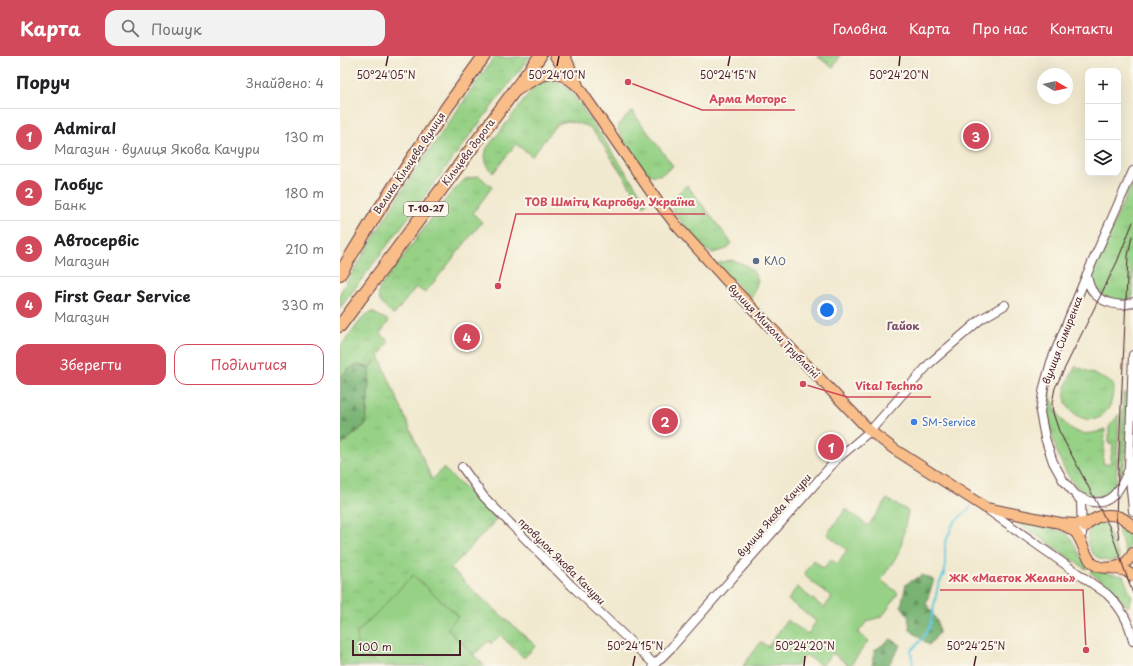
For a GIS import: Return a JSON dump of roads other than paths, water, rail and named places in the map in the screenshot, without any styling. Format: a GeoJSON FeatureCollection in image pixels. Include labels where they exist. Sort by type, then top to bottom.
{"type":"FeatureCollection","features":[{"type":"Feature","properties":{"kind":"highway","name":"Велика Кільцева вулиця"},"geometry":{"type":"LineString","coordinates":[[340,274],[366,228],[432,128],[484,56]]}},
{"type":"Feature","properties":{"kind":"highway","name":"Кільцева дорога"},"geometry":{"type":"LineString","coordinates":[[340,326],[540,56]]}},
{"type":"Feature","properties":{"kind":"main road"},"geometry":{"type":"LineString","coordinates":[[555,56],[575,84]]}},
{"type":"Feature","properties":{"kind":"main road","name":"вулиця Миколи Трублаїні"},"geometry":{"type":"LineString","coordinates":[[564,56],[575,84],[658,202],[676,225],[735,290],[870,431],[894,450],[986,508]]}},
{"type":"Feature","properties":{"kind":"main road"},"geometry":{"type":"LineString","coordinates":[[513,93],[541,75],[561,75],[575,84]]}},
{"type":"Feature","properties":{"kind":"main road"},"geometry":{"type":"LineString","coordinates":[[986,508],[1060,523],[1085,523],[1099,516],[1111,515],[1122,518],[1133,527]]}},
{"type":"Feature","properties":{"kind":"main road"},"geometry":{"type":"LineString","coordinates":[[1060,523],[1075,532],[1081,538]]}},
{"type":"Feature","properties":{"kind":"main road"},"geometry":{"type":"LineString","coordinates":[[1085,523],[1081,538],[1086,557],[1098,566],[1112,568],[1126,572],[1133,576]]}},
{"type":"Feature","properties":{"kind":"main road"},"geometry":{"type":"LineString","coordinates":[[1112,568],[1124,564],[1133,553]]}},
{"type":"Feature","properties":{"kind":"street","name":"вулиця Симиренка"},"geometry":{"type":"LineString","coordinates":[[1085,523],[1082,507],[1077,496],[1063,480],[1053,462],[1045,438],[1040,412],[1048,370],[1087,274],[1132,173]]}},
{"type":"Feature","properties":{"kind":"street"},"geometry":{"type":"LineString","coordinates":[[1087,274],[1090,288],[1095,295],[1119,305],[1133,302]]}},
{"type":"Feature","properties":{"kind":"street","name":"вулиця Якова Качури"},"geometry":{"type":"LineString","coordinates":[[653,665],[676,642],[837,459],[870,431],[930,363],[981,319],[1005,305]]}},
{"type":"Feature","properties":{"kind":"street"},"geometry":{"type":"LineString","coordinates":[[1133,354],[1129,468],[1133,511]]}},
{"type":"Feature","properties":{"kind":"street","name":"провулок Якова Качури"},"geometry":{"type":"LineString","coordinates":[[462,467],[484,497],[653,665]]}},
{"type":"Feature","properties":{"kind":"street"},"geometry":{"type":"LineString","coordinates":[[1077,496],[1090,502],[1102,502],[1108,499],[1118,490],[1129,468]]}},
{"type":"Feature","properties":{"kind":"street","name":"вулиця Миколи Трублаїні"},"geometry":{"type":"LineString","coordinates":[[986,508],[1107,594],[1123,612],[1133,641]]}},
{"type":"Feature","properties":{"kind":"waterway"},"geometry":{"type":"LineString","coordinates":[[913,666],[911,651],[922,639],[930,626],[938,586],[945,572],[945,543],[954,522],[971,507]]}},
{"type":"Feature","properties":{"kind":"tram line"},"geometry":{"type":"LineString","coordinates":[[1133,222],[1117,262],[1055,388],[1052,403],[1053,413],[1059,431],[1109,526],[1133,594]]}},
{"type":"Feature","properties":{"kind":"tram line"},"geometry":{"type":"LineString","coordinates":[[1119,539],[1116,516],[1128,256],[1132,236]]}},
{"type":"Feature","properties":{"kind":"place","name":"Арма Моторс"},"geometry":{"type":"Point","coordinates":[628,82]}},
{"type":"Feature","properties":{"kind":"place","name":"Автосервіс"},"geometry":{"type":"Point","coordinates":[976,136]}},
{"type":"Feature","properties":{"kind":"place","name":"КЛО"},"geometry":{"type":"Point","coordinates":[756,261]}},
{"type":"Feature","properties":{"kind":"place","name":"ТОВ Шмітц Каргобул Україна"},"geometry":{"type":"Point","coordinates":[498,286]}},
{"type":"Feature","properties":{"kind":"place","name":"First Gear Service"},"geometry":{"type":"Point","coordinates":[467,337]}},
{"type":"Feature","properties":{"kind":"place","name":"Vital Techno"},"geometry":{"type":"Point","coordinates":[803,384]}},
{"type":"Feature","properties":{"kind":"place","name":"Глобус"},"geometry":{"type":"Point","coordinates":[665,421]}},
{"type":"Feature","properties":{"kind":"place","name":"SM-Service"},"geometry":{"type":"Point","coordinates":[914,422]}},
{"type":"Feature","properties":{"kind":"place","name":"Admiral"},"geometry":{"type":"Point","coordinates":[831,447]}},
{"type":"Feature","properties":{"kind":"place","name":"ЖК «Маєток Желань»"},"geometry":{"type":"Point","coordinates":[1086,650]}},
{"type":"Feature","properties":{"kind":"district","name":"Гайок"},"geometry":{"type":"Point","coordinates":[903,326]}}]}
